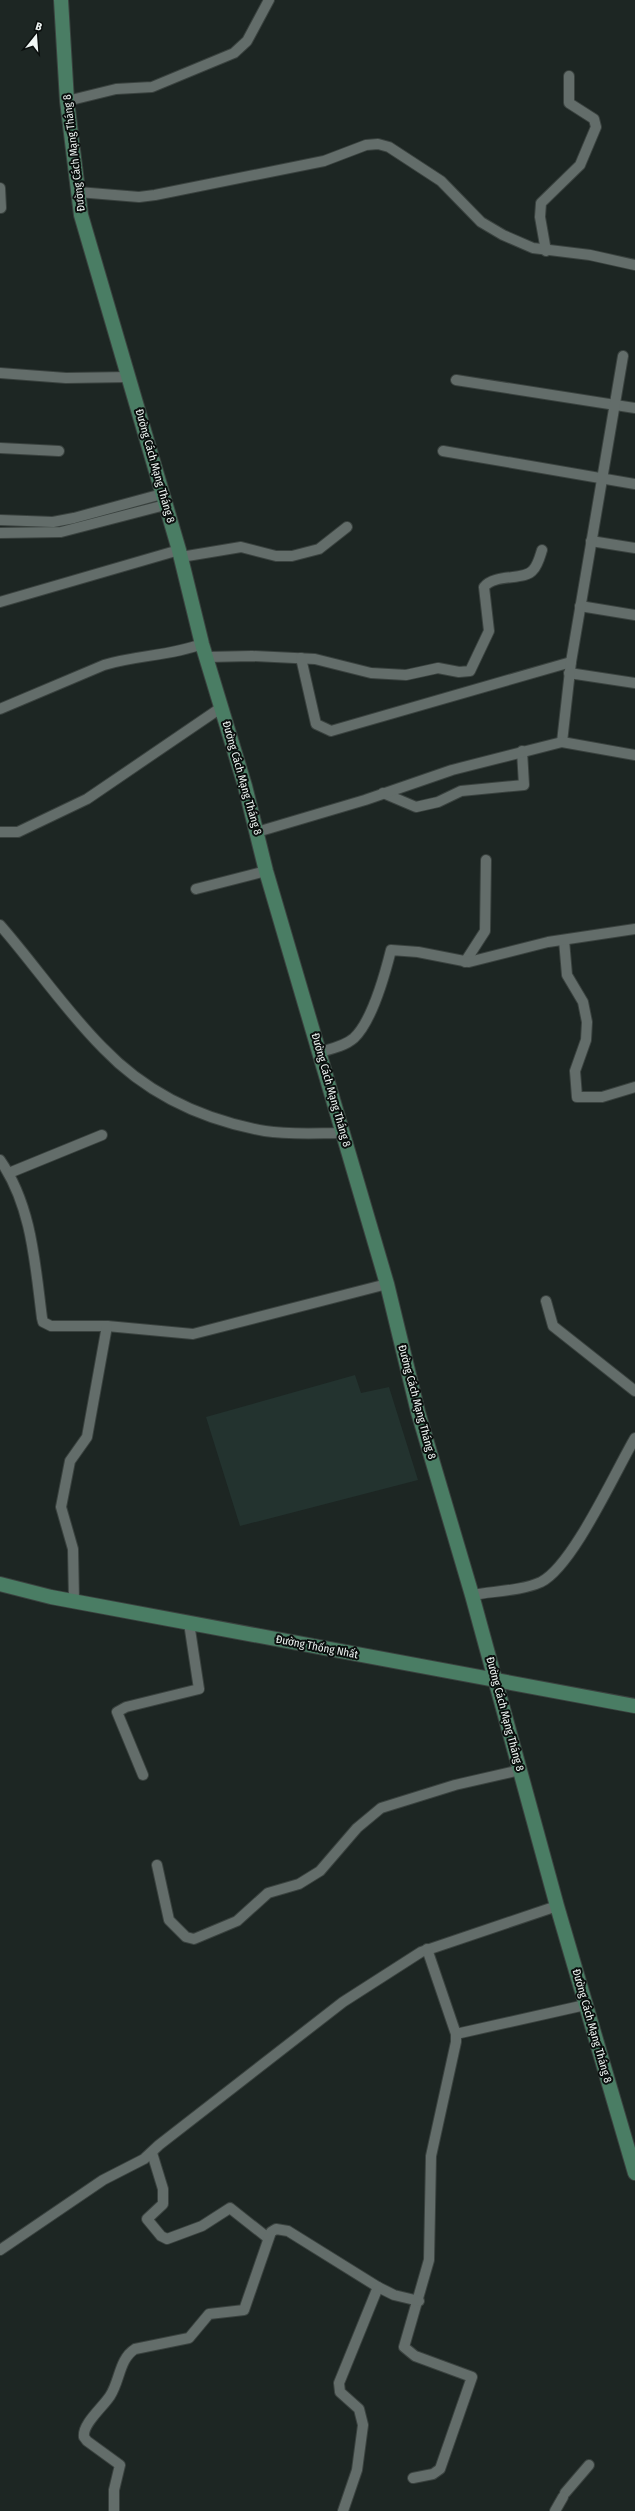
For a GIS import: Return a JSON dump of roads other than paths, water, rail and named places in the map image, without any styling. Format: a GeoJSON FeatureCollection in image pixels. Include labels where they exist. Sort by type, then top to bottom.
{"type":"FeatureCollection","features":[{"type":"Feature","properties":{"kind":"street","name":"Đường Cách Mạng Tháng 8"},"geometry":{"type":"LineString","coordinates":[[61,0],[68,100],[81,215],[180,553],[202,644],[222,707],[257,832],[266,870],[387,1284],[418,1412],[472,1594],[557,1906],[635,2173]]}},
{"type":"Feature","properties":{"kind":"street"},"geometry":{"type":"LineString","coordinates":[[68,100],[116,89],[152,88],[234,53],[247,41],[269,0]]}},
{"type":"Feature","properties":{"kind":"street"},"geometry":{"type":"LineString","coordinates":[[546,251],[540,217],[541,203],[580,165],[596,127],[594,119],[569,103],[569,76]]}},
{"type":"Feature","properties":{"kind":"street"},"geometry":{"type":"LineString","coordinates":[[78,192],[139,197],[155,195],[324,161],[366,145],[378,144],[389,147],[441,181],[492,230],[533,248],[546,251],[590,255],[635,265]]}},
{"type":"Feature","properties":{"kind":"street"},"geometry":{"type":"LineString","coordinates":[[0,188],[1,208]]}},
{"type":"Feature","properties":{"kind":"street"},"geometry":{"type":"LineString","coordinates":[[562,742],[570,662],[623,356]]}},
{"type":"Feature","properties":{"kind":"street"},"geometry":{"type":"LineString","coordinates":[[0,374],[66,378],[129,376]]}},
{"type":"Feature","properties":{"kind":"street"},"geometry":{"type":"LineString","coordinates":[[456,380],[635,408]]}},
{"type":"Feature","properties":{"kind":"street"},"geometry":{"type":"LineString","coordinates":[[0,448],[59,451]]}},
{"type":"Feature","properties":{"kind":"street"},"geometry":{"type":"LineString","coordinates":[[443,450],[602,480],[635,484]]}},
{"type":"Feature","properties":{"kind":"street"},"geometry":{"type":"LineString","coordinates":[[0,520],[53,522],[164,500]]}},
{"type":"Feature","properties":{"kind":"street"},"geometry":{"type":"LineString","coordinates":[[0,533],[61,532],[164,500]]}},
{"type":"Feature","properties":{"kind":"street"},"geometry":{"type":"LineString","coordinates":[[0,602],[180,553],[240,547],[276,556],[292,556],[319,549],[347,527]]}},
{"type":"Feature","properties":{"kind":"street"},"geometry":{"type":"LineString","coordinates":[[591,541],[635,548]]}},
{"type":"Feature","properties":{"kind":"street"},"geometry":{"type":"LineString","coordinates":[[207,657],[252,656],[326,660],[361,671],[383,674],[406,675],[438,668],[459,672],[470,671],[489,631],[484,587],[493,581],[530,573],[536,566],[542,550]]}},
{"type":"Feature","properties":{"kind":"street"},"geometry":{"type":"LineString","coordinates":[[580,606],[635,615]]}},
{"type":"Feature","properties":{"kind":"street"},"geometry":{"type":"LineString","coordinates":[[0,709],[104,665],[122,660],[180,652],[202,644]]}},
{"type":"Feature","properties":{"kind":"street"},"geometry":{"type":"LineString","coordinates":[[300,658],[316,724],[331,731],[570,662]]}},
{"type":"Feature","properties":{"kind":"street"},"geometry":{"type":"LineString","coordinates":[[569,673],[635,683]]}},
{"type":"Feature","properties":{"kind":"street"},"geometry":{"type":"LineString","coordinates":[[0,832],[18,832],[87,799],[222,707]]}},
{"type":"Feature","properties":{"kind":"street"},"geometry":{"type":"LineString","coordinates":[[257,832],[383,793],[422,779],[522,751],[562,742],[635,755]]}},
{"type":"Feature","properties":{"kind":"street"},"geometry":{"type":"LineString","coordinates":[[383,793],[416,807],[438,802],[461,791],[524,785],[522,751]]}},
{"type":"Feature","properties":{"kind":"street"},"geometry":{"type":"LineString","coordinates":[[465,962],[485,931],[486,860]]}},
{"type":"Feature","properties":{"kind":"street"},"geometry":{"type":"LineString","coordinates":[[196,889],[266,870]]}},
{"type":"Feature","properties":{"kind":"street"},"geometry":{"type":"LineString","coordinates":[[0,925],[103,1048],[124,1068],[169,1099],[208,1116],[264,1131],[300,1134],[343,1133]]}},
{"type":"Feature","properties":{"kind":"street"},"geometry":{"type":"LineString","coordinates":[[320,1052],[346,1043],[361,1029],[383,980],[391,950],[418,952],[465,962],[482,960],[564,940],[635,929]]}},
{"type":"Feature","properties":{"kind":"street"},"geometry":{"type":"LineString","coordinates":[[564,940],[567,975],[583,1002],[587,1022],[586,1040],[575,1071],[577,1096],[602,1097],[635,1087]]}},
{"type":"Feature","properties":{"kind":"street"},"geometry":{"type":"LineString","coordinates":[[9,1173],[102,1135]]}},
{"type":"Feature","properties":{"kind":"street"},"geometry":{"type":"LineString","coordinates":[[1,1162],[9,1173],[27,1219],[43,1322],[51,1326],[107,1326],[193,1334],[387,1284]]}},
{"type":"Feature","properties":{"kind":"street"},"geometry":{"type":"LineString","coordinates":[[546,1301],[553,1326],[635,1391]]}},
{"type":"Feature","properties":{"kind":"street"},"geometry":{"type":"LineString","coordinates":[[74,1601],[73,1549],[61,1507],[70,1461],[76,1449],[84,1444],[87,1436],[107,1326]]}},
{"type":"Feature","properties":{"kind":"street"},"geometry":{"type":"LineString","coordinates":[[472,1594],[530,1585],[541,1582],[550,1576],[576,1546],[635,1438]]}},
{"type":"Feature","properties":{"kind":"street","name":"Đường Thống Nhất"},"geometry":{"type":"LineString","coordinates":[[0,1584],[74,1601],[635,1706]]}},
{"type":"Feature","properties":{"kind":"street"},"geometry":{"type":"LineString","coordinates":[[143,1775],[117,1712],[120,1709],[198,1689],[189,1622]]}},
{"type":"Feature","properties":{"kind":"street"},"geometry":{"type":"LineString","coordinates":[[157,1865],[169,1920],[186,1937],[194,1939],[237,1921],[268,1893],[299,1884],[320,1871],[357,1828],[381,1808],[455,1785],[520,1770]]}},
{"type":"Feature","properties":{"kind":"street"},"geometry":{"type":"LineString","coordinates":[[0,2250],[103,2180],[144,2160],[343,2002],[427,1949],[557,1906]]}},
{"type":"Feature","properties":{"kind":"street"},"geometry":{"type":"LineString","coordinates":[[413,2478],[433,2474],[440,2469],[472,2377],[407,2351],[404,2347],[419,2301],[431,2247],[431,2156],[455,2053],[456,2034],[427,1949]]}},
{"type":"Feature","properties":{"kind":"street"},"geometry":{"type":"LineString","coordinates":[[456,2034],[585,2005]]}},
{"type":"Feature","properties":{"kind":"street"},"geometry":{"type":"LineString","coordinates":[[152,2153],[163,2189],[164,2204],[147,2219],[161,2236],[167,2238],[202,2226],[230,2208],[268,2238]]}},
{"type":"Feature","properties":{"kind":"street"},"geometry":{"type":"LineString","coordinates":[[114,2511],[114,2490],[120,2465],[87,2441],[84,2437],[85,2429],[114,2390],[128,2353],[135,2349],[189,2338],[209,2314],[244,2310],[268,2238],[276,2229],[288,2231],[378,2287],[394,2295],[419,2301]]}},
{"type":"Feature","properties":{"kind":"street"},"geometry":{"type":"LineString","coordinates":[[343,2511],[357,2470],[363,2425],[359,2410],[340,2392],[338,2383],[378,2287]]}},
{"type":"Feature","properties":{"kind":"street"},"geometry":{"type":"LineString","coordinates":[[555,2511],[564,2495],[589,2465]]}}]}
